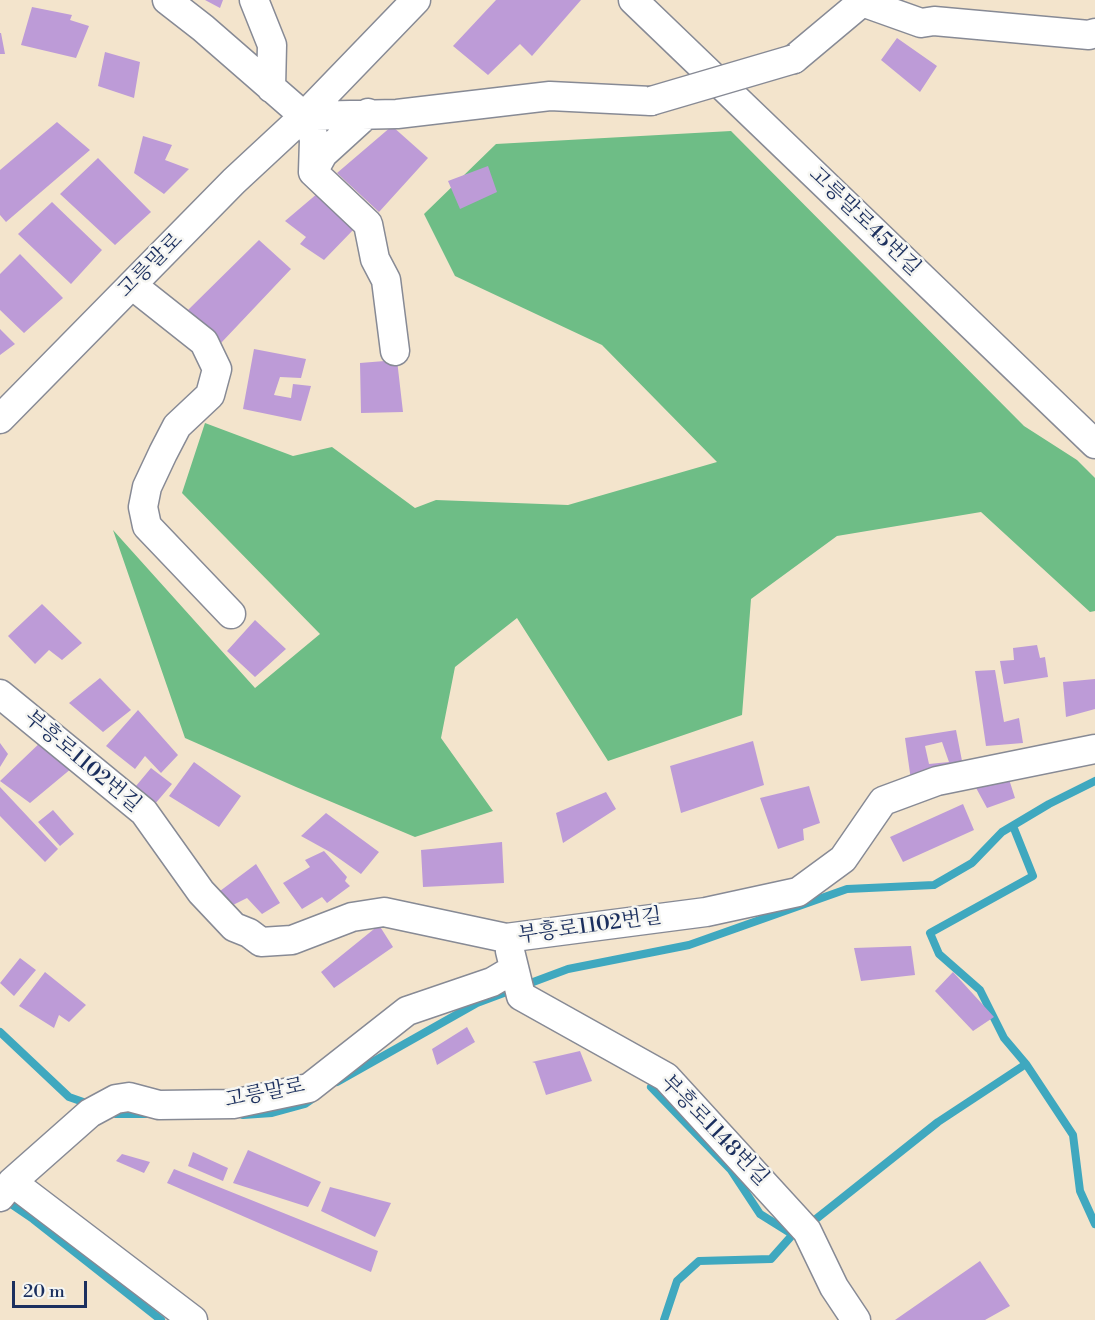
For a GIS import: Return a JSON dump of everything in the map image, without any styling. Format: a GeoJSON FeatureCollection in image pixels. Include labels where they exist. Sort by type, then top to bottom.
{"type":"FeatureCollection","features":[{"type":"Feature","properties":{"kind":"street"},"geometry":{"type":"LineString","coordinates":[[167,0],[203,28],[304,116],[314,140],[313,172],[368,224],[375,259],[386,280],[395,351]]}},
{"type":"Feature","properties":{"kind":"street"},"geometry":{"type":"LineString","coordinates":[[254,0],[272,45],[272,88]]}},
{"type":"Feature","properties":{"kind":"street","name":"고릉말로"},"geometry":{"type":"LineString","coordinates":[[0,419],[234,181],[304,116],[416,0]]}},
{"type":"Feature","properties":{"kind":"street","name":"고릉말로45번길"},"geometry":{"type":"LineString","coordinates":[[633,0],[1095,444]]}},
{"type":"Feature","properties":{"kind":"street"},"geometry":{"type":"LineString","coordinates":[[304,116],[397,114],[550,96],[651,101],[794,59],[862,2],[921,23],[931,11],[1089,35],[1095,33]]}},
{"type":"Feature","properties":{"kind":"street"},"geometry":{"type":"LineString","coordinates":[[313,172],[323,154],[368,113]]}},
{"type":"Feature","properties":{"kind":"street"},"geometry":{"type":"LineString","coordinates":[[132,285],[204,342],[218,369],[210,394],[177,426],[167,444],[147,487],[143,507],[147,526],[231,614]]}},
{"type":"Feature","properties":{"kind":"street","name":"부흥로1102번길"},"geometry":{"type":"LineString","coordinates":[[0,694],[144,812],[201,892],[234,927],[249,933],[261,942],[292,940],[352,917],[384,912],[506,938],[706,912],[798,892],[843,859],[883,801],[937,781],[1095,749]]}},
{"type":"Feature","properties":{"kind":"street"},"geometry":{"type":"LineString","coordinates":[[506,938],[518,983]]}},
{"type":"Feature","properties":{"kind":"street","name":"고릉말로"},"geometry":{"type":"LineString","coordinates":[[6,1190],[90,1113],[116,1099],[129,1097],[159,1105],[233,1104],[309,1088],[407,1011],[492,982],[518,983]]}},
{"type":"Feature","properties":{"kind":"street","name":"부흥로1148번길"},"geometry":{"type":"LineString","coordinates":[[518,983],[666,1077],[807,1231],[834,1287],[856,1320]]}},
{"type":"Feature","properties":{"kind":"street"},"geometry":{"type":"LineString","coordinates":[[6,1190],[192,1320]]}},
{"type":"Feature","properties":{"kind":"green space"},"geometry":{"type":"Polygon","coordinates":[[[731,131],[1024,426],[1077,460],[1095,478],[1095,611],[1090,612],[981,512],[837,536],[751,599],[742,715],[608,761],[517,618],[455,667],[441,738],[493,811],[415,837],[185,738],[113,530],[255,688],[320,634],[182,493],[205,423],[293,456],[332,447],[415,508],[436,500],[568,505],[717,462],[602,345],[455,276],[424,214],[496,144],[731,131]]]}},
{"type":"Feature","properties":{"kind":"building"},"geometry":{"type":"Polygon","coordinates":[[[205,0],[223,0],[220,8],[205,0]]]}},
{"type":"Feature","properties":{"kind":"building"},"geometry":{"type":"Polygon","coordinates":[[[496,0],[581,0],[532,56],[520,44],[488,75],[453,46],[496,0]]]}},
{"type":"Feature","properties":{"kind":"building"},"geometry":{"type":"Polygon","coordinates":[[[32,7],[72,15],[70,20],[89,26],[76,58],[21,45],[32,7]]]}},
{"type":"Feature","properties":{"kind":"building"},"geometry":{"type":"Polygon","coordinates":[[[1,33],[5,54],[0,54],[1,33]]]}},
{"type":"Feature","properties":{"kind":"building"},"geometry":{"type":"Polygon","coordinates":[[[897,38],[937,66],[920,92],[881,60],[897,38]]]}},
{"type":"Feature","properties":{"kind":"building"},"geometry":{"type":"Polygon","coordinates":[[[105,52],[140,62],[134,98],[98,86],[105,52]]]}},
{"type":"Feature","properties":{"kind":"building"},"geometry":{"type":"Polygon","coordinates":[[[57,122],[90,150],[6,222],[0,215],[0,170],[57,122]]]}},
{"type":"Feature","properties":{"kind":"building"},"geometry":{"type":"Polygon","coordinates":[[[392,126],[428,158],[379,212],[337,173],[392,126]]]}},
{"type":"Feature","properties":{"kind":"building"},"geometry":{"type":"Polygon","coordinates":[[[143,136],[172,145],[165,160],[189,169],[164,194],[134,173],[143,136]]]}},
{"type":"Feature","properties":{"kind":"building"},"geometry":{"type":"Polygon","coordinates":[[[98,158],[151,212],[115,245],[60,194],[98,158]]]}},
{"type":"Feature","properties":{"kind":"building"},"geometry":{"type":"Polygon","coordinates":[[[488,166],[497,192],[460,209],[448,181],[488,166]]]}},
{"type":"Feature","properties":{"kind":"building"},"geometry":{"type":"Polygon","coordinates":[[[318,193],[354,229],[324,260],[300,244],[306,237],[285,221],[318,193]]]}},
{"type":"Feature","properties":{"kind":"building"},"geometry":{"type":"Polygon","coordinates":[[[52,202],[102,250],[71,284],[18,234],[52,202]]]}},
{"type":"Feature","properties":{"kind":"building"},"geometry":{"type":"Polygon","coordinates":[[[259,240],[291,269],[221,343],[187,311],[259,240]]]}},
{"type":"Feature","properties":{"kind":"building"},"geometry":{"type":"Polygon","coordinates":[[[20,254],[63,298],[24,333],[0,310],[0,274],[20,254]]]}},
{"type":"Feature","properties":{"kind":"building"},"geometry":{"type":"Polygon","coordinates":[[[0,329],[15,344],[0,355],[0,329]]]}},
{"type":"Feature","properties":{"kind":"building"},"geometry":{"type":"Polygon","coordinates":[[[254,349],[306,359],[301,378],[280,377],[274,395],[291,398],[293,384],[311,386],[301,421],[243,409],[254,349]]]}},
{"type":"Feature","properties":{"kind":"building"},"geometry":{"type":"Polygon","coordinates":[[[397,360],[403,412],[361,413],[360,363],[397,360]]]}},
{"type":"Feature","properties":{"kind":"building"},"geometry":{"type":"Polygon","coordinates":[[[42,604],[82,643],[62,660],[49,650],[35,664],[8,636],[42,604]]]}},
{"type":"Feature","properties":{"kind":"building"},"geometry":{"type":"Polygon","coordinates":[[[255,620],[286,649],[255,677],[227,651],[255,620]]]}},
{"type":"Feature","properties":{"kind":"building"},"geometry":{"type":"Polygon","coordinates":[[[1037,645],[1040,658],[1045,657],[1048,677],[1004,684],[1000,661],[1014,660],[1013,648],[1037,645]]]}},
{"type":"Feature","properties":{"kind":"building"},"geometry":{"type":"Polygon","coordinates":[[[995,670],[1004,722],[1019,718],[1023,743],[986,746],[975,671],[995,670]]]}},
{"type":"Feature","properties":{"kind":"building"},"geometry":{"type":"Polygon","coordinates":[[[100,678],[131,710],[103,732],[69,703],[100,678]]]}},
{"type":"Feature","properties":{"kind":"building"},"geometry":{"type":"Polygon","coordinates":[[[1095,679],[1095,709],[1066,717],[1063,682],[1095,679]]]}},
{"type":"Feature","properties":{"kind":"building"},"geometry":{"type":"Polygon","coordinates":[[[138,710],[178,755],[161,773],[145,756],[135,769],[106,746],[138,710]]]}},
{"type":"Feature","properties":{"kind":"building"},"geometry":{"type":"Polygon","coordinates":[[[956,730],[963,766],[911,780],[905,738],[956,730]],[[942,742],[925,746],[929,764],[949,762],[942,742]]]}},
{"type":"Feature","properties":{"kind":"building"},"geometry":{"type":"Polygon","coordinates":[[[44,739],[72,768],[30,803],[0,781],[44,739]]]}},
{"type":"Feature","properties":{"kind":"building"},"geometry":{"type":"Polygon","coordinates":[[[753,741],[764,785],[681,813],[670,766],[753,741]]]}},
{"type":"Feature","properties":{"kind":"building"},"geometry":{"type":"Polygon","coordinates":[[[0,743],[8,754],[0,767],[0,743]]]}},
{"type":"Feature","properties":{"kind":"building"},"geometry":{"type":"Polygon","coordinates":[[[194,762],[241,796],[219,827],[169,796],[194,762]]]}},
{"type":"Feature","properties":{"kind":"building"},"geometry":{"type":"Polygon","coordinates":[[[151,768],[172,784],[154,805],[136,786],[151,768]]]}},
{"type":"Feature","properties":{"kind":"building"},"geometry":{"type":"Polygon","coordinates":[[[1008,776],[1015,798],[987,808],[975,786],[1008,776]]]}},
{"type":"Feature","properties":{"kind":"building"},"geometry":{"type":"Polygon","coordinates":[[[809,786],[820,823],[803,829],[804,840],[778,849],[760,798],[809,786]]]}},
{"type":"Feature","properties":{"kind":"building"},"geometry":{"type":"Polygon","coordinates":[[[0,787],[58,849],[45,862],[0,816],[0,787]]]}},
{"type":"Feature","properties":{"kind":"building"},"geometry":{"type":"Polygon","coordinates":[[[606,792],[616,809],[563,843],[556,813],[606,792]]]}},
{"type":"Feature","properties":{"kind":"building"},"geometry":{"type":"Polygon","coordinates":[[[963,804],[974,830],[903,862],[890,837],[963,804]]]}},
{"type":"Feature","properties":{"kind":"building"},"geometry":{"type":"Polygon","coordinates":[[[53,810],[74,834],[60,846],[38,822],[53,810]]]}},
{"type":"Feature","properties":{"kind":"building"},"geometry":{"type":"Polygon","coordinates":[[[326,813],[379,852],[361,874],[330,852],[301,836],[326,813]]]}},
{"type":"Feature","properties":{"kind":"building"},"geometry":{"type":"Polygon","coordinates":[[[502,842],[504,883],[423,887],[421,850],[502,842]]]}},
{"type":"Feature","properties":{"kind":"building"},"geometry":{"type":"Polygon","coordinates":[[[324,851],[347,877],[345,881],[350,886],[327,903],[322,897],[302,909],[283,883],[310,867],[305,860],[324,851]]]}},
{"type":"Feature","properties":{"kind":"building"},"geometry":{"type":"Polygon","coordinates":[[[256,864],[280,903],[262,914],[247,898],[227,908],[216,894],[256,864]]]}},
{"type":"Feature","properties":{"kind":"building"},"geometry":{"type":"Polygon","coordinates":[[[379,925],[393,947],[334,988],[321,972],[379,925]]]}},
{"type":"Feature","properties":{"kind":"building"},"geometry":{"type":"Polygon","coordinates":[[[911,946],[915,975],[861,981],[854,948],[911,946]]]}},
{"type":"Feature","properties":{"kind":"building"},"geometry":{"type":"Polygon","coordinates":[[[20,958],[36,970],[14,996],[0,983],[20,958]]]}},
{"type":"Feature","properties":{"kind":"building"},"geometry":{"type":"Polygon","coordinates":[[[45,972],[86,1005],[69,1022],[59,1015],[54,1028],[19,1006],[45,972]]]}},
{"type":"Feature","properties":{"kind":"building"},"geometry":{"type":"Polygon","coordinates":[[[953,972],[994,1017],[973,1031],[935,991],[953,972]]]}},
{"type":"Feature","properties":{"kind":"building"},"geometry":{"type":"Polygon","coordinates":[[[467,1027],[475,1042],[437,1065],[432,1049],[467,1027]]]}},
{"type":"Feature","properties":{"kind":"building"},"geometry":{"type":"Polygon","coordinates":[[[580,1051],[592,1081],[546,1095],[535,1063],[532,1062],[580,1051]]]}},
{"type":"Feature","properties":{"kind":"building"},"geometry":{"type":"Polygon","coordinates":[[[248,1150],[321,1182],[308,1207],[233,1183],[248,1150]]]}},
{"type":"Feature","properties":{"kind":"building"},"geometry":{"type":"Polygon","coordinates":[[[193,1152],[228,1168],[223,1181],[188,1166],[193,1152]]]}},
{"type":"Feature","properties":{"kind":"building"},"geometry":{"type":"Polygon","coordinates":[[[122,1154],[150,1162],[144,1173],[116,1161],[122,1154]]]}},
{"type":"Feature","properties":{"kind":"building"},"geometry":{"type":"Polygon","coordinates":[[[174,1169],[378,1251],[371,1272],[167,1183],[174,1169]]]}},
{"type":"Feature","properties":{"kind":"building"},"geometry":{"type":"Polygon","coordinates":[[[330,1187],[391,1203],[375,1237],[321,1211],[330,1187]]]}},
{"type":"Feature","properties":{"kind":"building"},"geometry":{"type":"Polygon","coordinates":[[[980,1261],[1010,1306],[985,1320],[895,1320],[980,1261]]]}},
{"type":"Feature","properties":{"kind":"waterway"},"geometry":{"type":"LineString","coordinates":[[337,1082],[477,1003],[568,969],[689,945],[847,889],[934,885],[972,863],[1002,832],[1049,804],[1095,781]]}},
{"type":"Feature","properties":{"kind":"waterway"},"geometry":{"type":"LineString","coordinates":[[1013,826],[1033,876],[930,933],[939,954],[980,990],[1004,1038],[1026,1064],[1073,1135],[1080,1191],[1095,1224]]}},
{"type":"Feature","properties":{"kind":"waterway"},"geometry":{"type":"LineString","coordinates":[[0,1032],[69,1097],[89,1104]]}},
{"type":"Feature","properties":{"kind":"waterway"},"geometry":{"type":"LineString","coordinates":[[816,1219],[938,1122],[1026,1064]]}},
{"type":"Feature","properties":{"kind":"waterway"},"geometry":{"type":"LineString","coordinates":[[651,1087],[731,1170],[760,1214],[792,1234]]}},
{"type":"Feature","properties":{"kind":"waterway"},"geometry":{"type":"LineString","coordinates":[[243,1115],[272,1113],[305,1104],[315,1097]]}},
{"type":"Feature","properties":{"kind":"waterway"},"geometry":{"type":"LineString","coordinates":[[109,1111],[116,1114],[147,1114]]}},
{"type":"Feature","properties":{"kind":"waterway"},"geometry":{"type":"LineString","coordinates":[[5,1200],[33,1219],[161,1320]]}},
{"type":"Feature","properties":{"kind":"waterway"},"geometry":{"type":"LineString","coordinates":[[664,1320],[677,1281],[699,1261],[771,1259],[795,1232]]}}]}
